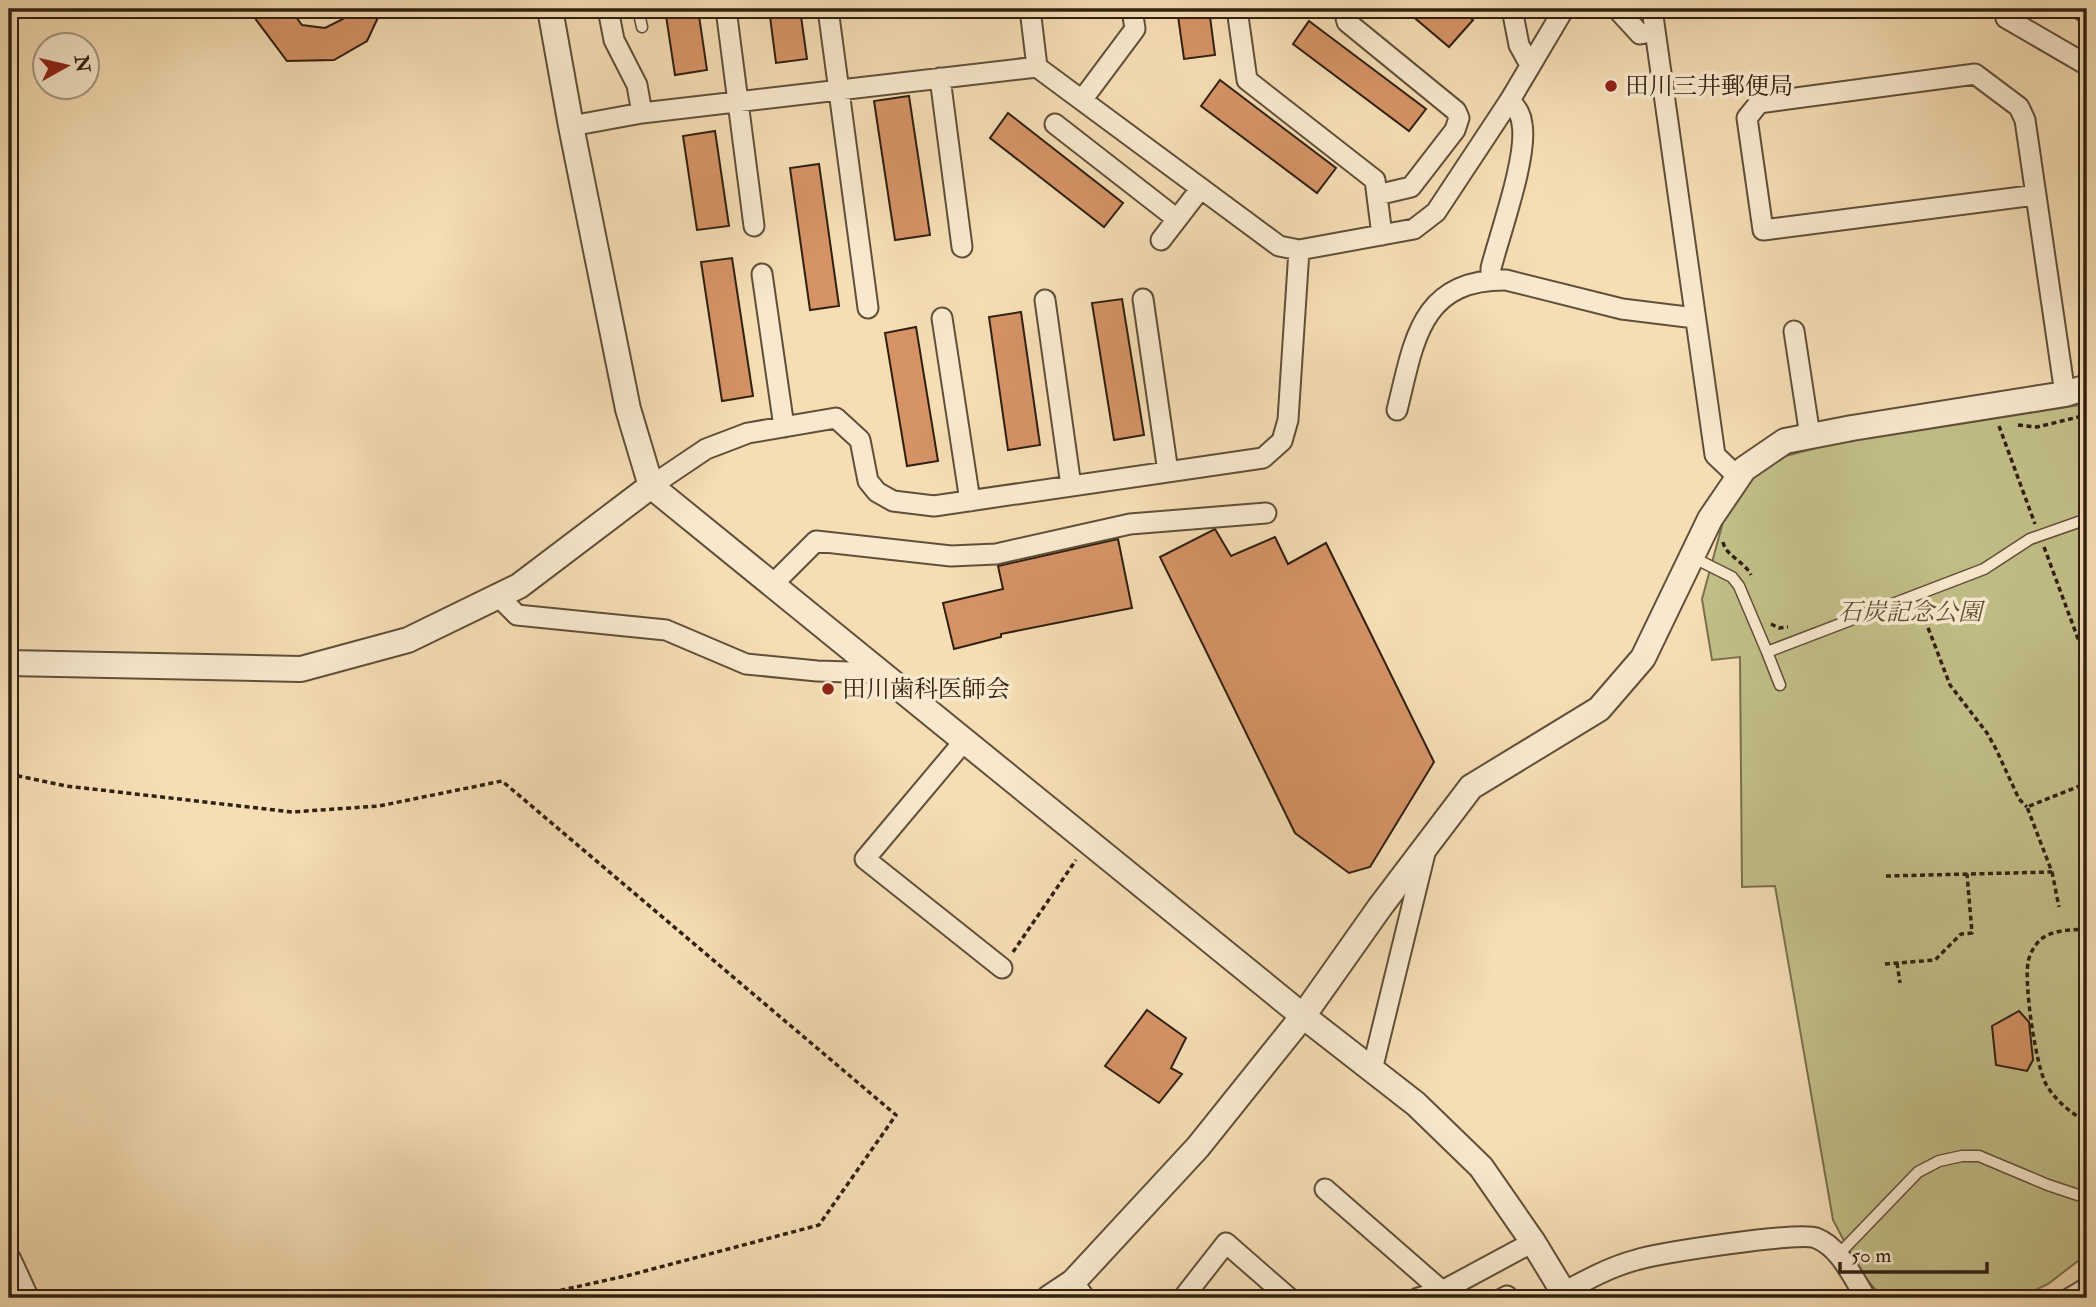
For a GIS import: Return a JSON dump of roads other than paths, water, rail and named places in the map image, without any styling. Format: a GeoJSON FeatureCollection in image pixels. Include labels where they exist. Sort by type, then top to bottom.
{"type":"FeatureCollection","features":[{"type":"Feature","properties":{"kind":"street"},"geometry":{"type":"LineString","coordinates":[[550,9],[628,409],[651,486],[1303,1016],[1416,1104],[1481,1167],[1533,1241],[1566,1295],[1601,1271],[1639,1259],[1782,1237],[1815,1237],[1838,1255],[1866,1298]]}},
{"type":"Feature","properties":{"kind":"street"},"geometry":{"type":"LineString","coordinates":[[608,9],[614,40],[636,85],[642,113]]}},
{"type":"Feature","properties":{"kind":"street"},"geometry":{"type":"LineString","coordinates":[[726,9],[754,226]]}},
{"type":"Feature","properties":{"kind":"street"},"geometry":{"type":"LineString","coordinates":[[828,9],[868,308]]}},
{"type":"Feature","properties":{"kind":"street"},"geometry":{"type":"LineString","coordinates":[[1030,9],[1037,67]]}},
{"type":"Feature","properties":{"kind":"street"},"geometry":{"type":"LineString","coordinates":[[1083,100],[1135,29],[1132,9]]}},
{"type":"Feature","properties":{"kind":"street"},"geometry":{"type":"LineString","coordinates":[[1237,9],[1247,80],[1375,180],[1382,235]]}},
{"type":"Feature","properties":{"kind":"street"},"geometry":{"type":"LineString","coordinates":[[1344,9],[1347,22],[1456,111],[1459,118],[1455,130],[1411,187],[1377,195]]}},
{"type":"Feature","properties":{"kind":"street"},"geometry":{"type":"LineString","coordinates":[[1513,9],[1519,44],[1530,65]]}},
{"type":"Feature","properties":{"kind":"street"},"geometry":{"type":"LineString","coordinates":[[571,126],[642,113],[1037,67],[1279,246],[1299,250],[1414,229],[1436,212],[1510,100],[1564,9]]}},
{"type":"Feature","properties":{"kind":"street"},"geometry":{"type":"LineString","coordinates":[[1617,9],[1640,34],[1655,31]]}},
{"type":"Feature","properties":{"kind":"street"},"geometry":{"type":"LineString","coordinates":[[1652,9],[1715,455],[1738,477]]}},
{"type":"Feature","properties":{"kind":"street"},"geometry":{"type":"LineString","coordinates":[[2080,9],[2087,13]]}},
{"type":"Feature","properties":{"kind":"street"},"geometry":{"type":"LineString","coordinates":[[2006,18],[2087,65]]}},
{"type":"Feature","properties":{"kind":"street"},"geometry":{"type":"LineString","coordinates":[[1049,1298],[1079,1290],[1198,1147],[1303,1016],[1380,907],[1471,787],[1599,709],[1643,658],[1710,519],[1744,468],[1785,441],[2076,391],[2036,195],[2025,120],[2019,107],[1975,75],[1759,103],[1747,118],[1763,230],[2036,195]]}},
{"type":"Feature","properties":{"kind":"street"},"geometry":{"type":"LineString","coordinates":[[940,78],[962,247]]}},
{"type":"Feature","properties":{"kind":"street"},"geometry":{"type":"LineString","coordinates":[[1491,280],[1491,268],[1522,150],[1523,126],[1519,111],[1510,100]]}},
{"type":"Feature","properties":{"kind":"street"},"geometry":{"type":"LineString","coordinates":[[1055,124],[1178,219]]}},
{"type":"Feature","properties":{"kind":"street"},"geometry":{"type":"LineString","coordinates":[[1161,240],[1201,188]]}},
{"type":"Feature","properties":{"kind":"street"},"geometry":{"type":"LineString","coordinates":[[9,663],[301,669],[408,640],[519,586],[651,486],[706,449],[748,433],[836,418],[860,440],[868,481],[877,492],[893,501],[934,506],[1263,458],[1282,441],[1288,420],[1299,250]]}},
{"type":"Feature","properties":{"kind":"street"},"geometry":{"type":"LineString","coordinates":[[762,274],[784,427]]}},
{"type":"Feature","properties":{"kind":"street"},"geometry":{"type":"LineString","coordinates":[[1397,411],[1426,318],[1437,301],[1455,291],[1491,280],[1506,280],[1622,309],[1695,318]]}},
{"type":"Feature","properties":{"kind":"street"},"geometry":{"type":"LineString","coordinates":[[1143,299],[1168,472]]}},
{"type":"Feature","properties":{"kind":"street"},"geometry":{"type":"LineString","coordinates":[[1045,300],[1071,486]]}},
{"type":"Feature","properties":{"kind":"street"},"geometry":{"type":"LineString","coordinates":[[943,318],[970,501]]}},
{"type":"Feature","properties":{"kind":"street"},"geometry":{"type":"LineString","coordinates":[[1794,331],[1810,436]]}},
{"type":"Feature","properties":{"kind":"street"},"geometry":{"type":"LineString","coordinates":[[773,584],[816,541],[951,556],[996,554],[1130,524],[1266,513]]}},
{"type":"Feature","properties":{"kind":"street"},"geometry":{"type":"LineString","coordinates":[[498,596],[517,615],[666,630],[746,664],[817,671],[883,673]]}},
{"type":"Feature","properties":{"kind":"street"},"geometry":{"type":"LineString","coordinates":[[965,740],[865,859],[1002,968]]}},
{"type":"Feature","properties":{"kind":"street"},"geometry":{"type":"LineString","coordinates":[[1372,1070],[1427,845]]}},
{"type":"Feature","properties":{"kind":"street"},"geometry":{"type":"LineString","coordinates":[[1325,1189],[1442,1291]]}},
{"type":"Feature","properties":{"kind":"street"},"geometry":{"type":"LineString","coordinates":[[1418,1298],[1442,1291],[1533,1241]]}},
{"type":"Feature","properties":{"kind":"street"},"geometry":{"type":"LineString","coordinates":[[1183,1298],[1226,1243],[1289,1298]]}},
{"type":"Feature","properties":{"kind":"street"},"geometry":{"type":"LineString","coordinates":[[9,1261],[26,1298]]}},
{"type":"Feature","properties":{"kind":"street"},"geometry":{"type":"LineString","coordinates":[[2070,1298],[2087,1287]]}},
{"type":"Feature","properties":{"kind":"lane"},"geometry":{"type":"LineString","coordinates":[[638,9],[642,27]]}},
{"type":"Feature","properties":{"kind":"lane"},"geometry":{"type":"LineString","coordinates":[[1767,652],[1984,569],[2030,539],[2087,519]]}},
{"type":"Feature","properties":{"kind":"lane"},"geometry":{"type":"LineString","coordinates":[[1692,556],[1732,577],[1739,586],[1780,685]]}},
{"type":"Feature","properties":{"kind":"lane"},"geometry":{"type":"LineString","coordinates":[[1838,1255],[1919,1172],[1939,1161],[1962,1156],[1979,1156],[2087,1198]]}},
{"type":"Feature","properties":{"kind":"place","name":"田川三井郵便局"},"geometry":{"type":"Point","coordinates":[1611,86]}},
{"type":"Feature","properties":{"kind":"place","name":"田川歯科医師会"},"geometry":{"type":"Point","coordinates":[828,689]}},
{"type":"Feature","properties":{"kind":"park label","name":"石炭記念公園"},"geometry":{"type":"Point","coordinates":[1910,612]}}]}
